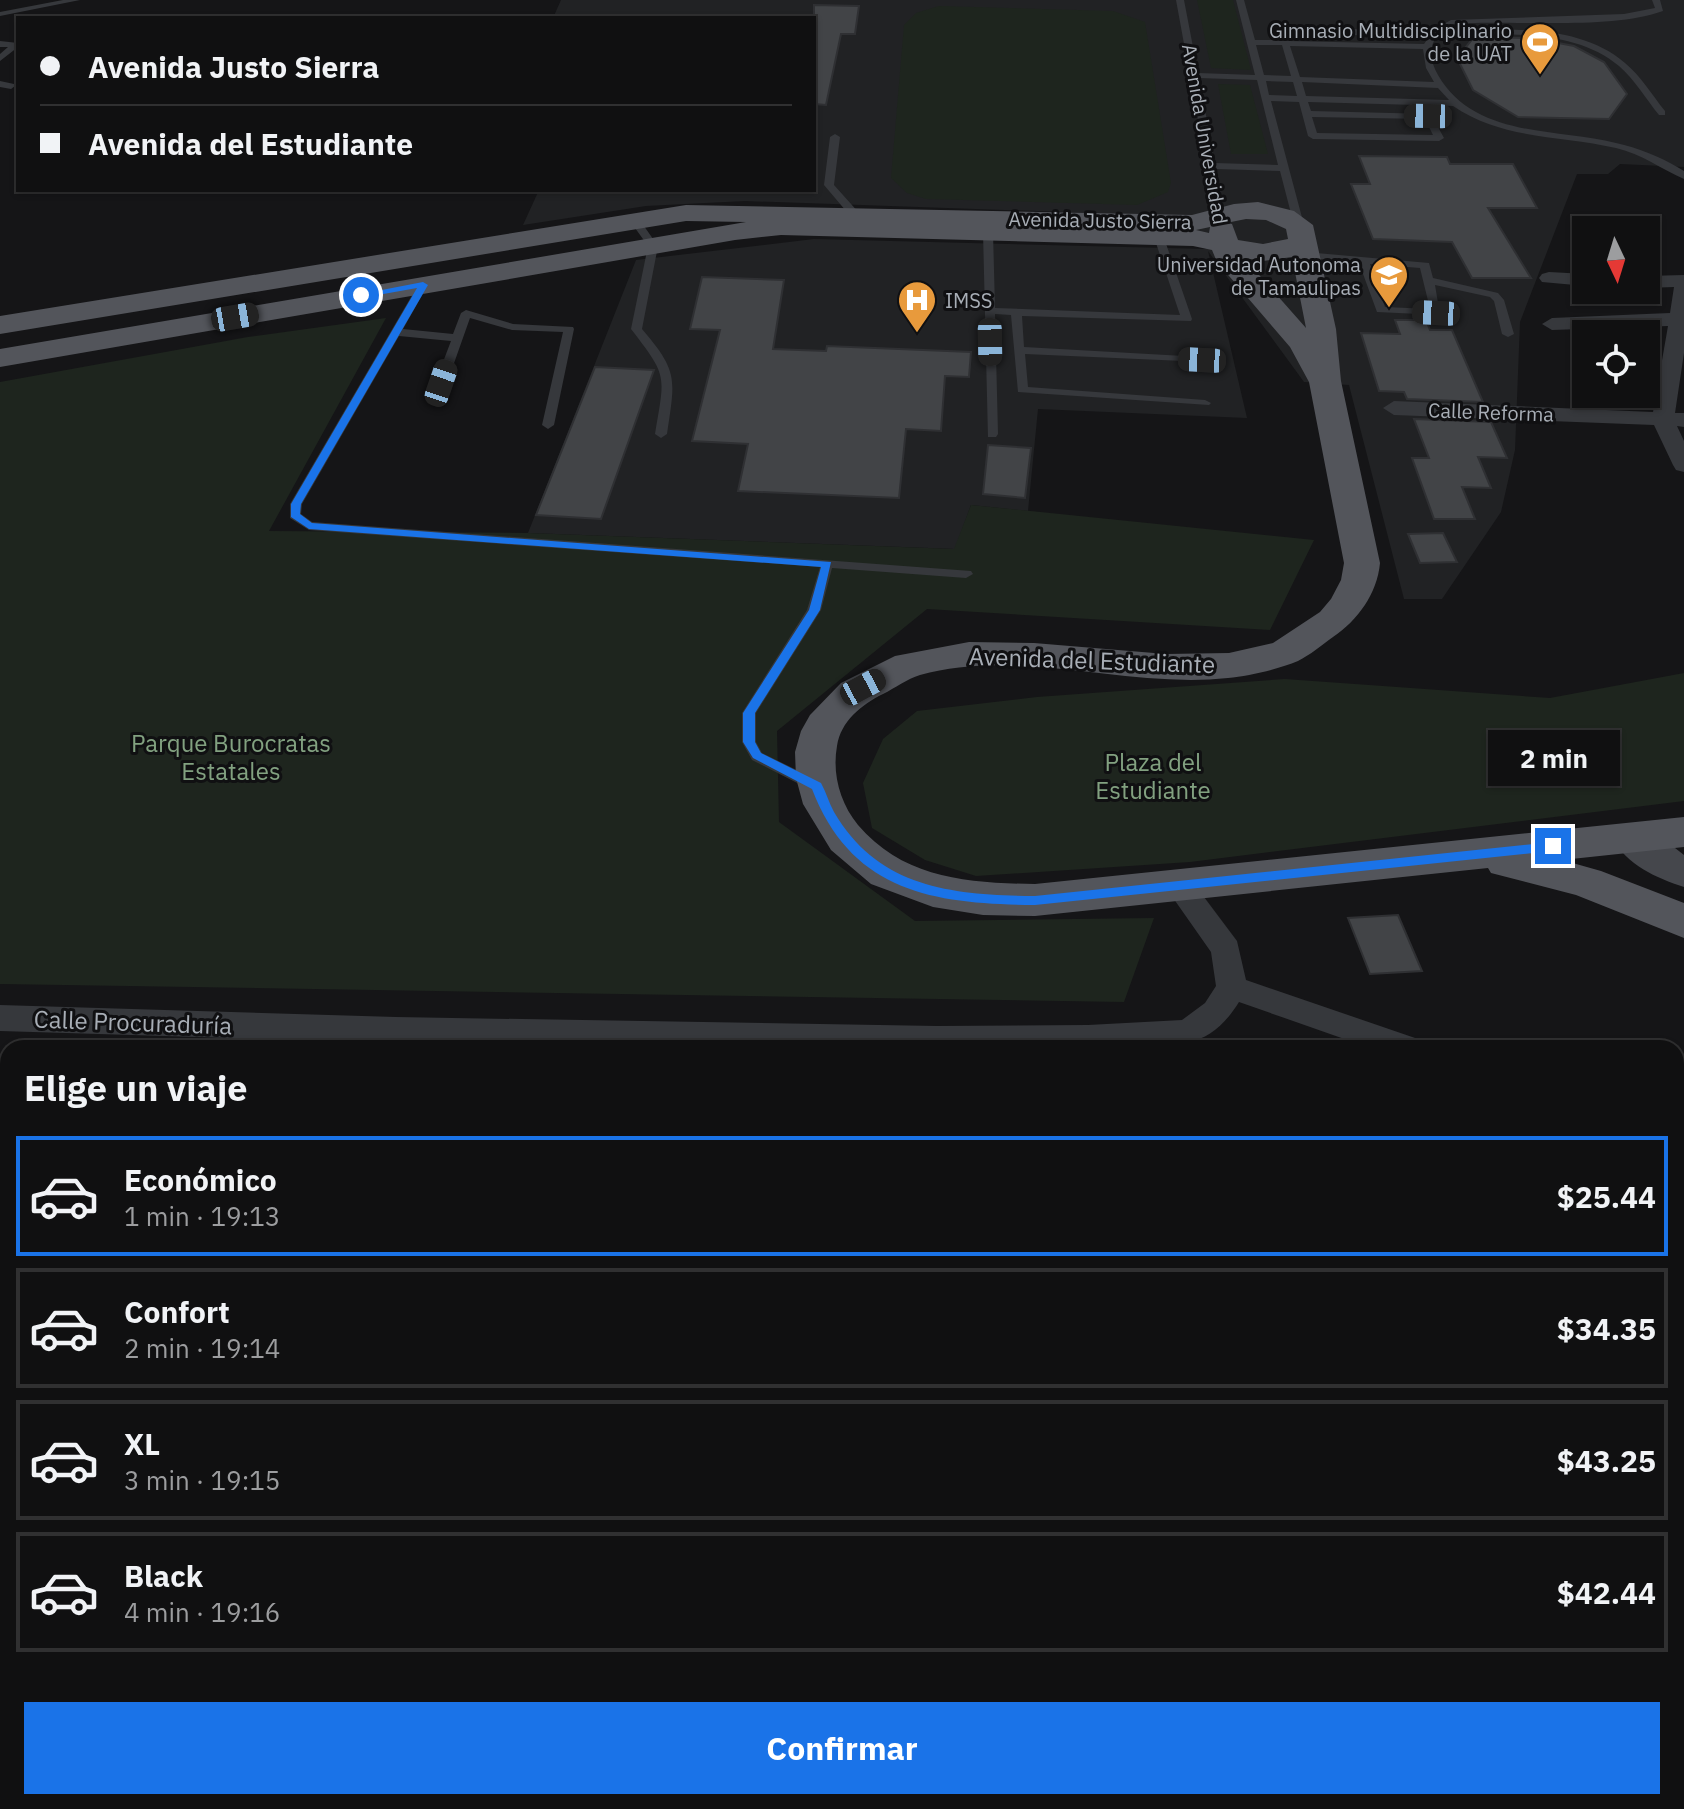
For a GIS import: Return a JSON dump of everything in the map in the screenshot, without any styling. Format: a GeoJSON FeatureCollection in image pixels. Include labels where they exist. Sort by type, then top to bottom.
{"type":"FeatureCollection","features":[{"type":"Feature","properties":{"kind":"main road","name":"Avenida Justo Sierra"},"geometry":{"type":"LineString","coordinates":[[0,325],[635,221],[710,212],[1192,223],[1222,230],[1250,252],[1291,251],[1303,241],[1273,211],[1253,209],[1236,210],[1222,230],[1159,237],[781,227],[235,317],[1,360]]}},
{"type":"Feature","properties":{"kind":"main road","name":"Avenida Universidad"},"geometry":{"type":"LineString","coordinates":[[1222,230],[1227,256],[1303,344],[1325,381]]}},
{"type":"Feature","properties":{"kind":"main road"},"geometry":{"type":"LineString","coordinates":[[1303,241],[1321,329],[1325,381]]}},
{"type":"Feature","properties":{"kind":"main road"},"geometry":{"type":"LineString","coordinates":[[223,288],[235,317]]}},
{"type":"Feature","properties":{"kind":"main road","name":"Avenida del Estudiante"},"geometry":{"type":"LineString","coordinates":[[1325,381],[1353,512],[1362,563],[1361,580],[1349,602],[1309,641],[1271,658],[1223,665],[1153,665],[967,652],[892,671],[838,706],[821,729],[812,758],[817,786],[827,811],[846,840],[875,866],[923,891],[971,900],[1035,900],[1633,838],[1678,856]]}},
{"type":"Feature","properties":{"kind":"main road"},"geometry":{"type":"LineString","coordinates":[[1472,854],[1586,882],[1684,921]]}},
{"type":"Feature","properties":{"kind":"main road"},"geometry":{"type":"LineString","coordinates":[[1678,856],[1671,898],[1684,910]]}},
{"type":"Feature","properties":{"kind":"street"},"geometry":{"type":"LineString","coordinates":[[1549,278],[1572,279]]}},
{"type":"Feature","properties":{"kind":"street"},"geometry":{"type":"LineString","coordinates":[[1660,283],[1684,284],[1675,355],[1674,420],[1684,465]]}},
{"type":"Feature","properties":{"kind":"street"},"geometry":{"type":"LineString","coordinates":[[1552,324],[1681,319]]}},
{"type":"Feature","properties":{"kind":"street","name":"Calle Reforma"},"geometry":{"type":"LineString","coordinates":[[1394,408],[1674,420]]}},
{"type":"Feature","properties":{"kind":"street"},"geometry":{"type":"LineString","coordinates":[[1179,885],[1226,949],[1232,987],[1384,1040]]}},
{"type":"Feature","properties":{"kind":"street","name":"Calle Procuraduría"},"geometry":{"type":"LineString","coordinates":[[1137,1040],[1189,1032],[1216,1012],[1232,987]]}},
{"type":"Feature","properties":{"kind":"street","name":"Calle Procuraduría"},"geometry":{"type":"LineString","coordinates":[[0,1018],[127,1035],[500,1040]]}},
{"type":"Feature","properties":{"kind":"street","name":"Calle Procuraduría"},"geometry":{"type":"LineString","coordinates":[[1000,1040],[1116,1040]]}},
{"type":"Feature","properties":{"kind":"lane"},"geometry":{"type":"LineString","coordinates":[[0,14],[76,0]]}},
{"type":"Feature","properties":{"kind":"lane","name":"Avenida Universidad"},"geometry":{"type":"LineString","coordinates":[[1180,0],[1222,230]]}},
{"type":"Feature","properties":{"kind":"lane"},"geometry":{"type":"LineString","coordinates":[[1240,0],[1303,241],[1363,259],[1425,265],[1436,313],[1381,310],[1363,259]]}},
{"type":"Feature","properties":{"kind":"lane"},"geometry":{"type":"LineString","coordinates":[[1656,0],[1660,9],[1655,13],[1463,20],[1442,26],[1435,32],[1427,47],[1429,64],[1453,103],[1479,119],[1500,127],[1607,144],[1648,155],[1665,162],[1684,176]]}},
{"type":"Feature","properties":{"kind":"lane"},"geometry":{"type":"LineString","coordinates":[[1307,114],[1428,116],[1439,138],[1313,136],[1281,29],[1398,34]]}},
{"type":"Feature","properties":{"kind":"lane"},"geometry":{"type":"LineString","coordinates":[[1435,32],[1530,33],[1568,38],[1621,63],[1662,113]]}},
{"type":"Feature","properties":{"kind":"lane"},"geometry":{"type":"LineString","coordinates":[[1251,42],[1427,47]]}},
{"type":"Feature","properties":{"kind":"lane"},"geometry":{"type":"LineString","coordinates":[[0,44],[15,45],[0,58]]}},
{"type":"Feature","properties":{"kind":"lane"},"geometry":{"type":"LineString","coordinates":[[1194,75],[1440,85]]}},
{"type":"Feature","properties":{"kind":"lane"},"geometry":{"type":"LineString","coordinates":[[1266,98],[1453,103]]}},
{"type":"Feature","properties":{"kind":"lane"},"geometry":{"type":"LineString","coordinates":[[835,137],[829,185],[856,216]]}},
{"type":"Feature","properties":{"kind":"lane"},"geometry":{"type":"LineString","coordinates":[[1211,166],[1284,168]]}},
{"type":"Feature","properties":{"kind":"lane"},"geometry":{"type":"LineString","coordinates":[[635,221],[653,246],[636,329],[664,362],[670,374],[661,434]]}},
{"type":"Feature","properties":{"kind":"lane"},"geometry":{"type":"LineString","coordinates":[[988,232],[992,434]]}},
{"type":"Feature","properties":{"kind":"lane"},"geometry":{"type":"LineString","coordinates":[[989,311],[1187,319],[1159,237]]}},
{"type":"Feature","properties":{"kind":"lane"},"geometry":{"type":"LineString","coordinates":[[1429,280],[1494,295],[1499,300],[1508,334]]}},
{"type":"Feature","properties":{"kind":"lane"},"geometry":{"type":"LineString","coordinates":[[423,285],[296,504],[294,515],[309,526],[966,574]]}},
{"type":"Feature","properties":{"kind":"lane"},"geometry":{"type":"LineString","coordinates":[[1016,312],[1022,390],[1205,403]]}},
{"type":"Feature","properties":{"kind":"lane"},"geometry":{"type":"LineString","coordinates":[[441,383],[466,313],[512,327],[569,329],[548,425]]}},
{"type":"Feature","properties":{"kind":"lane"},"geometry":{"type":"LineString","coordinates":[[395,332],[456,338]]}},
{"type":"Feature","properties":{"kind":"lane"},"geometry":{"type":"LineString","coordinates":[[1019,350],[1202,360]]}},
{"type":"Feature","properties":{"kind":"lane"},"geometry":{"type":"LineString","coordinates":[[817,786],[757,756],[749,742],[749,713],[814,610],[827,564]]}},
{"type":"Feature","properties":{"kind":"shaded area","name":"Universidad Autonoma de Tamaulipas"},"geometry":{"type":"Polygon","coordinates":[[[561,0],[1684,0],[1684,167],[1620,164],[1608,174],[1577,174],[1520,322],[1515,450],[1501,512],[1442,599],[1404,599],[1349,385],[1304,382],[1208,251],[1247,418],[1038,409],[1028,511],[971,505],[955,549],[528,533],[636,260],[814,239],[1206,249],[1180,216],[745,201],[646,206],[523,225],[538,192],[816,192],[816,16],[554,16],[561,0]]]}},
{"type":"Feature","properties":{"kind":"green space"},"geometry":{"type":"Polygon","coordinates":[[[1197,0],[1233,0],[1251,70],[1211,68],[1197,0]]]}},
{"type":"Feature","properties":{"kind":"green space"},"geometry":{"type":"Polygon","coordinates":[[[939,6],[1113,11],[1145,22],[1171,183],[1168,192],[1137,205],[926,199],[907,193],[891,178],[904,25],[916,13],[939,6]]]}},
{"type":"Feature","properties":{"kind":"green space"},"geometry":{"type":"Polygon","coordinates":[[[1218,84],[1250,85],[1268,154],[1231,154],[1218,84]]]}},
{"type":"Feature","properties":{"kind":"green space","name":"Parque Burocratas Estatales"},"geometry":{"type":"Polygon","coordinates":[[[386,318],[269,531],[528,533],[954,549],[971,505],[1314,540],[1270,630],[927,609],[777,731],[779,822],[915,921],[1154,918],[1124,1002],[0,984],[0,382],[248,337],[386,318]]]}},
{"type":"Feature","properties":{"kind":"green space","name":"Plaza del Estudiante"},"geometry":{"type":"Polygon","coordinates":[[[1684,673],[1684,801],[1190,862],[976,876],[925,860],[872,828],[863,783],[883,739],[917,711],[1037,697],[1285,679],[1550,698],[1684,673]]]}},
{"type":"Feature","properties":{"kind":"building"},"geometry":{"type":"Polygon","coordinates":[[[814,5],[859,6],[855,34],[841,34],[826,105],[816,104],[814,5]]]}},
{"type":"Feature","properties":{"kind":"building","name":"Gimnasio Multidisciplinario de la UAT"},"geometry":{"type":"Polygon","coordinates":[[[1474,37],[1532,38],[1574,46],[1604,62],[1627,94],[1609,119],[1518,117],[1473,90],[1457,58],[1474,37]]]}},
{"type":"Feature","properties":{"kind":"building"},"geometry":{"type":"Polygon","coordinates":[[[1359,156],[1447,157],[1450,164],[1513,164],[1537,208],[1488,208],[1531,278],[1472,278],[1452,242],[1373,239],[1351,184],[1370,184],[1359,156]]]}},
{"type":"Feature","properties":{"kind":"building"},"geometry":{"type":"Polygon","coordinates":[[[702,277],[784,280],[773,349],[826,351],[827,346],[971,352],[969,377],[945,376],[941,431],[906,429],[899,498],[738,491],[748,444],[692,441],[720,330],[690,329],[702,277]]]}},
{"type":"Feature","properties":{"kind":"building"},"geometry":{"type":"Polygon","coordinates":[[[1395,320],[1426,320],[1430,330],[1452,330],[1483,402],[1407,399],[1404,392],[1379,391],[1361,333],[1400,334],[1395,320]]]}},
{"type":"Feature","properties":{"kind":"building"},"geometry":{"type":"Polygon","coordinates":[[[595,367],[654,370],[601,519],[536,515],[595,367]]]}},
{"type":"Feature","properties":{"kind":"building"},"geometry":{"type":"Polygon","coordinates":[[[1414,419],[1491,422],[1507,458],[1478,457],[1491,488],[1462,487],[1475,519],[1434,519],[1412,458],[1429,458],[1414,419]]]}},
{"type":"Feature","properties":{"kind":"building"},"geometry":{"type":"Polygon","coordinates":[[[988,445],[1031,448],[1025,498],[983,494],[988,445]]]}},
{"type":"Feature","properties":{"kind":"building"},"geometry":{"type":"Polygon","coordinates":[[[1443,533],[1457,562],[1420,563],[1408,534],[1443,533]]]}},
{"type":"Feature","properties":{"kind":"building"},"geometry":{"type":"Polygon","coordinates":[[[1398,915],[1422,971],[1370,974],[1348,918],[1398,915]]]}},
{"type":"Feature","properties":{"kind":"place","name":"Gimnasio Multidisciplinario de la UAT"},"geometry":{"type":"Point","coordinates":[1540,76]}},
{"type":"Feature","properties":{"kind":"place","name":"Universidad Autonoma de Tamaulipas"},"geometry":{"type":"Point","coordinates":[1389,309]}},
{"type":"Feature","properties":{"kind":"place","name":"IMSS"},"geometry":{"type":"Point","coordinates":[917,334]}},
{"type":"Feature","properties":{"kind":"route"},"geometry":{"type":"LineString","coordinates":[[361,295],[423,285],[296,504],[294,515],[309,526],[827,564],[814,610],[749,713],[749,742],[757,756],[817,786],[827,811],[846,840],[875,866],[923,891],[971,900],[1035,900],[1553,846]]}}]}
